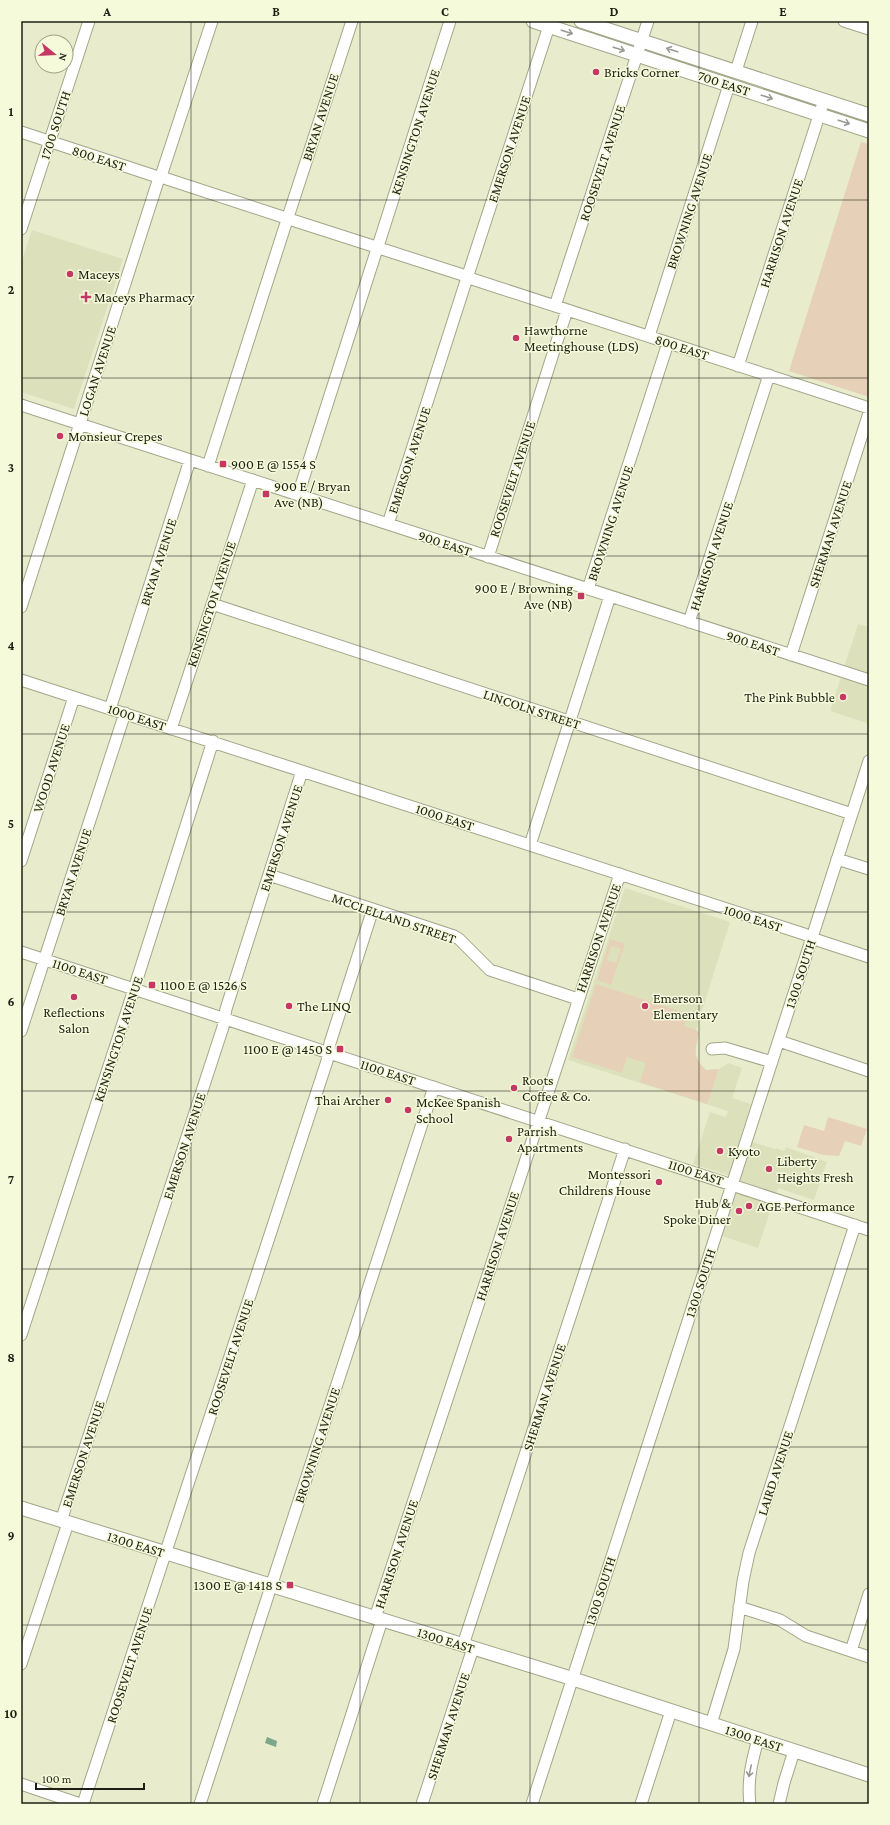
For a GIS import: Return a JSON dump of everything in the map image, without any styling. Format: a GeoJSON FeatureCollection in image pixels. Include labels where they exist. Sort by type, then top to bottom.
{"type":"FeatureCollection","features":[{"type":"Feature","properties":{"kind":"main road","name":"700 EAST"},"geometry":{"type":"LineString","coordinates":[[533,21],[869,131]]}},
{"type":"Feature","properties":{"kind":"main road","name":"700 EAST"},"geometry":{"type":"LineString","coordinates":[[581,21],[869,115]]}},
{"type":"Feature","properties":{"kind":"main road","name":"1300 EAST"},"geometry":{"type":"LineString","coordinates":[[21,1508],[165,1554],[572,1679],[869,1775]]}},
{"type":"Feature","properties":{"kind":"street","name":"1700 SOUTH"},"geometry":{"type":"LineString","coordinates":[[21,229],[89,21]]}},
{"type":"Feature","properties":{"kind":"street","name":"LOGAN AVENUE"},"geometry":{"type":"LineString","coordinates":[[21,607],[212,21]]}},
{"type":"Feature","properties":{"kind":"street","name":"BRYAN AVENUE"},"geometry":{"type":"LineString","coordinates":[[208,466],[352,21]]}},
{"type":"Feature","properties":{"kind":"street","name":"KENSINGTON AVENUE"},"geometry":{"type":"LineString","coordinates":[[298,495],[451,21]]}},
{"type":"Feature","properties":{"kind":"street","name":"ROOSEVELT AVENUE"},"geometry":{"type":"LineString","coordinates":[[555,306],[648,21]]}},
{"type":"Feature","properties":{"kind":"street"},"geometry":{"type":"LineString","coordinates":[[736,71],[752,21]]}},
{"type":"Feature","properties":{"kind":"street"},"geometry":{"type":"LineString","coordinates":[[844,21],[869,29]]}},
{"type":"Feature","properties":{"kind":"street","name":"EMERSON AVENUE"},"geometry":{"type":"LineString","coordinates":[[388,524],[549,26]]}},
{"type":"Feature","properties":{"kind":"street","name":"BROWNING AVENUE"},"geometry":{"type":"LineString","coordinates":[[649,336],[730,85]]}},
{"type":"Feature","properties":{"kind":"street","name":"HARRISON AVENUE"},"geometry":{"type":"LineString","coordinates":[[738,366],[824,100]]}},
{"type":"Feature","properties":{"kind":"street","name":"800 EAST"},"geometry":{"type":"LineString","coordinates":[[21,132],[869,408]]}},
{"type":"Feature","properties":{"kind":"street","name":"ROOSEVELT AVENUE"},"geometry":{"type":"LineString","coordinates":[[488,557],[567,310]]}},
{"type":"Feature","properties":{"kind":"street","name":"BROWNING AVENUE"},"geometry":{"type":"LineString","coordinates":[[588,589],[668,343]]}},
{"type":"Feature","properties":{"kind":"street","name":"HARRISON AVENUE"},"geometry":{"type":"LineString","coordinates":[[690,622],[769,375]]}},
{"type":"Feature","properties":{"kind":"street","name":"900 EAST"},"geometry":{"type":"LineString","coordinates":[[21,405],[869,680]]}},
{"type":"Feature","properties":{"kind":"street","name":"SHERMAN AVENUE"},"geometry":{"type":"LineString","coordinates":[[791,655],[869,413]]}},
{"type":"Feature","properties":{"kind":"street","name":"BRYAN AVENUE"},"geometry":{"type":"LineString","coordinates":[[110,709],[190,460]]}},
{"type":"Feature","properties":{"kind":"street","name":"KENSINGTON AVENUE"},"geometry":{"type":"LineString","coordinates":[[171,728],[253,480]]}},
{"type":"Feature","properties":{"kind":"street","name":"BROWNING AVENUE"},"geometry":{"type":"LineString","coordinates":[[530,845],[610,596]]}},
{"type":"Feature","properties":{"kind":"street","name":"LINCOLN STREET"},"geometry":{"type":"LineString","coordinates":[[212,604],[852,814]]}},
{"type":"Feature","properties":{"kind":"street","name":"1000 EAST"},"geometry":{"type":"LineString","coordinates":[[21,680],[213,741],[869,957]]}},
{"type":"Feature","properties":{"kind":"street","name":"WOOD AVENUE"},"geometry":{"type":"LineString","coordinates":[[21,861],[74,697]]}},
{"type":"Feature","properties":{"kind":"street","name":"BRYAN AVENUE"},"geometry":{"type":"LineString","coordinates":[[21,1031],[125,714]]}},
{"type":"Feature","properties":{"kind":"street","name":"KENSINGTON AVENUE"},"geometry":{"type":"LineString","coordinates":[[21,1335],[213,741]]}},
{"type":"Feature","properties":{"kind":"street","name":"1300 SOUTH"},"geometry":{"type":"LineString","coordinates":[[532,1804],[852,814],[865,789],[869,761]]}},
{"type":"Feature","properties":{"kind":"street","name":"EMERSON AVENUE"},"geometry":{"type":"LineString","coordinates":[[21,1664],[64,1522],[220,1034],[302,771]]}},
{"type":"Feature","properties":{"kind":"street"},"geometry":{"type":"LineString","coordinates":[[838,859],[869,869]]}},
{"type":"Feature","properties":{"kind":"street","name":"HARRISON AVENUE"},"geometry":{"type":"LineString","coordinates":[[323,1804],[379,1619],[538,1120],[620,874]]}},
{"type":"Feature","properties":{"kind":"street","name":"MCCLELLAND STREET"},"geometry":{"type":"LineString","coordinates":[[269,875],[457,937],[490,970],[578,999]]}},
{"type":"Feature","properties":{"kind":"street","name":"ROOSEVELT AVENUE"},"geometry":{"type":"LineString","coordinates":[[82,1804],[327,1061],[330,1043],[373,909]]}},
{"type":"Feature","properties":{"kind":"street","name":"1100 EAST"},"geometry":{"type":"LineString","coordinates":[[21,952],[538,1120],[869,1230]]}},
{"type":"Feature","properties":{"kind":"street"},"geometry":{"type":"LineString","coordinates":[[778,1042],[869,1071]]}},
{"type":"Feature","properties":{"kind":"street"},"geometry":{"type":"LineString","coordinates":[[712,1049],[731,1049],[772,1062]]}},
{"type":"Feature","properties":{"kind":"street","name":"BROWNING AVENUE"},"geometry":{"type":"LineString","coordinates":[[200,1804],[434,1087]]}},
{"type":"Feature","properties":{"kind":"street","name":"SHERMAN AVENUE"},"geometry":{"type":"LineString","coordinates":[[422,1804],[468,1647],[625,1149]]}},
{"type":"Feature","properties":{"kind":"street","name":"LAIRD AVENUE"},"geometry":{"type":"LineString","coordinates":[[712,1724],[732,1659],[742,1581],[749,1552],[855,1225]]}},
{"type":"Feature","properties":{"kind":"street"},"geometry":{"type":"LineString","coordinates":[[851,1651],[869,1594]]}},
{"type":"Feature","properties":{"kind":"street"},"geometry":{"type":"LineString","coordinates":[[739,1607],[775,1618],[788,1624],[806,1636],[869,1657]]}},
{"type":"Feature","properties":{"kind":"street"},"geometry":{"type":"LineString","coordinates":[[641,1804],[671,1711]]}},
{"type":"Feature","properties":{"kind":"street"},"geometry":{"type":"LineString","coordinates":[[750,1804],[748,1785],[749,1775],[758,1739]]}},
{"type":"Feature","properties":{"kind":"street"},"geometry":{"type":"LineString","coordinates":[[779,1804],[794,1751]]}},
{"type":"Feature","properties":{"kind":"street"},"geometry":{"type":"LineString","coordinates":[[21,1784],[82,1804]]}},
{"type":"Feature","properties":{"kind":"shaded area"},"geometry":{"type":"Polygon","coordinates":[[[861,142],[869,144],[869,397],[789,371],[861,142]]]}},
{"type":"Feature","properties":{"kind":"shaded area"},"geometry":{"type":"Polygon","coordinates":[[[32,230],[123,259],[74,409],[21,392],[21,264],[32,230]]]}},
{"type":"Feature","properties":{"kind":"shaded area"},"geometry":{"type":"Polygon","coordinates":[[[858,624],[869,627],[869,724],[830,711],[858,624]]]}},
{"type":"Feature","properties":{"kind":"shaded area","name":"Emerson Elementary"},"geometry":{"type":"Polygon","coordinates":[[[625,888],[730,922],[696,1030],[699,1033],[695,1053],[699,1064],[706,1070],[719,1069],[729,1063],[742,1068],[732,1098],[751,1104],[740,1138],[784,1151],[786,1147],[827,1162],[814,1200],[778,1188],[758,1248],[722,1236],[741,1179],[693,1164],[710,1112],[726,1117],[728,1111],[568,1060],[625,888]]]}},
{"type":"Feature","properties":{"kind":"shaded area"},"geometry":{"type":"Polygon","coordinates":[[[610,939],[625,944],[611,985],[597,980],[610,939]],[[611,946],[607,960],[616,963],[621,949],[611,946]]]}},
{"type":"Feature","properties":{"kind":"shaded area"},"geometry":{"type":"Polygon","coordinates":[[[596,984],[688,1014],[684,1026],[696,1030],[699,1033],[696,1044],[696,1053],[699,1062],[706,1070],[719,1069],[707,1104],[640,1082],[646,1063],[627,1057],[622,1073],[572,1057],[596,984]]]}},
{"type":"Feature","properties":{"kind":"shaded area"},"geometry":{"type":"Polygon","coordinates":[[[828,1117],[867,1129],[861,1146],[845,1141],[839,1156],[823,1155],[797,1147],[804,1125],[824,1131],[828,1117]]]}},
{"type":"Feature","properties":{"kind":"shaded area"},"geometry":{"type":"Polygon","coordinates":[[[267,1737],[277,1741],[276,1747],[265,1743],[267,1737]]]}},
{"type":"Feature","properties":{"kind":"place","name":"Bricks Corner"},"geometry":{"type":"Point","coordinates":[596,72]}},
{"type":"Feature","properties":{"kind":"place","name":"Maceys"},"geometry":{"type":"Point","coordinates":[70,274]}},
{"type":"Feature","properties":{"kind":"place","name":"Maceys Pharmacy"},"geometry":{"type":"Point","coordinates":[86,297]}},
{"type":"Feature","properties":{"kind":"place","name":"Hawthorne Meetinghouse (LDS)"},"geometry":{"type":"Point","coordinates":[516,338]}},
{"type":"Feature","properties":{"kind":"place","name":"Monsieur Crepes"},"geometry":{"type":"Point","coordinates":[60,436]}},
{"type":"Feature","properties":{"kind":"place","name":"900 E @ 1554 S"},"geometry":{"type":"Point","coordinates":[223,464]}},
{"type":"Feature","properties":{"kind":"place","name":"900 E / Bryan Ave (NB)"},"geometry":{"type":"Point","coordinates":[266,494]}},
{"type":"Feature","properties":{"kind":"place","name":"900 E / Browning Ave (NB)"},"geometry":{"type":"Point","coordinates":[581,596]}},
{"type":"Feature","properties":{"kind":"place","name":"The Pink Bubble"},"geometry":{"type":"Point","coordinates":[843,697]}},
{"type":"Feature","properties":{"kind":"place","name":"1100 E @ 1526 S"},"geometry":{"type":"Point","coordinates":[152,985]}},
{"type":"Feature","properties":{"kind":"place","name":"Reflections Salon"},"geometry":{"type":"Point","coordinates":[74,997]}},
{"type":"Feature","properties":{"kind":"place","name":"The LINQ"},"geometry":{"type":"Point","coordinates":[289,1006]}},
{"type":"Feature","properties":{"kind":"place","name":"Emerson Elementary"},"geometry":{"type":"Point","coordinates":[645,1006]}},
{"type":"Feature","properties":{"kind":"place","name":"1100 E @ 1450 S"},"geometry":{"type":"Point","coordinates":[340,1049]}},
{"type":"Feature","properties":{"kind":"place","name":"Roots Coffee & Co."},"geometry":{"type":"Point","coordinates":[514,1088]}},
{"type":"Feature","properties":{"kind":"place","name":"Thai Archer"},"geometry":{"type":"Point","coordinates":[388,1100]}},
{"type":"Feature","properties":{"kind":"place","name":"McKee Spanish School"},"geometry":{"type":"Point","coordinates":[408,1110]}},
{"type":"Feature","properties":{"kind":"place","name":"Parrish Apartments"},"geometry":{"type":"Point","coordinates":[509,1139]}},
{"type":"Feature","properties":{"kind":"place","name":"Kyoto"},"geometry":{"type":"Point","coordinates":[720,1151]}},
{"type":"Feature","properties":{"kind":"place","name":"Liberty Heights Fresh"},"geometry":{"type":"Point","coordinates":[769,1169]}},
{"type":"Feature","properties":{"kind":"place","name":"Montessori Childrens House"},"geometry":{"type":"Point","coordinates":[659,1182]}},
{"type":"Feature","properties":{"kind":"place","name":"AGE Performance"},"geometry":{"type":"Point","coordinates":[749,1206]}},
{"type":"Feature","properties":{"kind":"place","name":"Hub & Spoke Diner"},"geometry":{"type":"Point","coordinates":[739,1211]}},
{"type":"Feature","properties":{"kind":"place","name":"1300 E @ 1418 S"},"geometry":{"type":"Point","coordinates":[290,1585]}}]}
